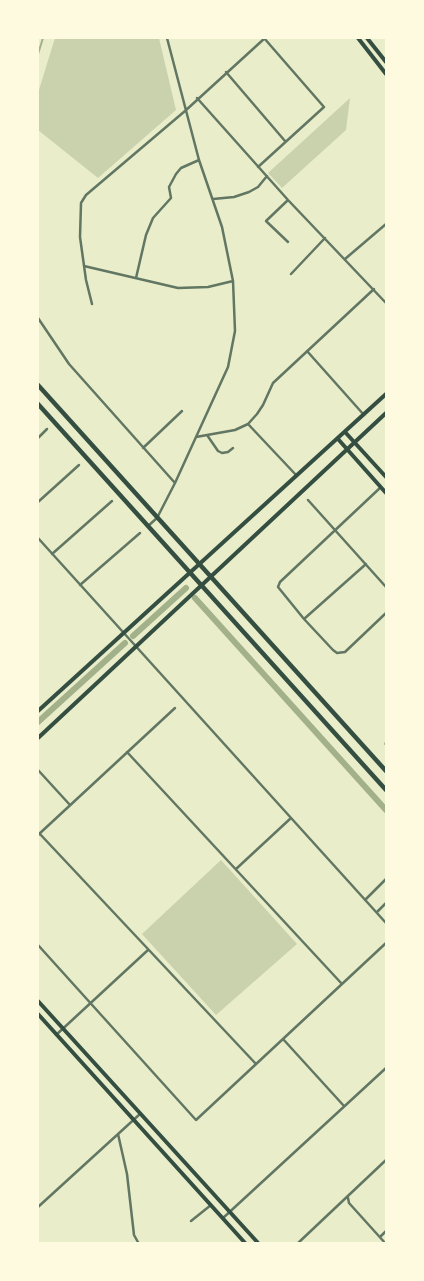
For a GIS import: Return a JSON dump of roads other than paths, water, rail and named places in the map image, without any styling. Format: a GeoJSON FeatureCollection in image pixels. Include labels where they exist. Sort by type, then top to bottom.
{"type":"FeatureCollection","features":[{"type":"Feature","properties":{"kind":"main road"},"geometry":{"type":"LineString","coordinates":[[358,38],[386,74]]}},
{"type":"Feature","properties":{"kind":"main road"},"geometry":{"type":"LineString","coordinates":[[367,38],[386,62]]}},
{"type":"Feature","properties":{"kind":"main road"},"geometry":{"type":"LineString","coordinates":[[38,385],[386,770]]}},
{"type":"Feature","properties":{"kind":"main road"},"geometry":{"type":"LineString","coordinates":[[38,711],[386,394]]}},
{"type":"Feature","properties":{"kind":"main road"},"geometry":{"type":"LineString","coordinates":[[38,404],[386,790]]}},
{"type":"Feature","properties":{"kind":"main road"},"geometry":{"type":"LineString","coordinates":[[38,738],[386,413]]}},
{"type":"Feature","properties":{"kind":"main road"},"geometry":{"type":"LineString","coordinates":[[346,432],[386,477]]}},
{"type":"Feature","properties":{"kind":"main road"},"geometry":{"type":"LineString","coordinates":[[338,439],[386,493]]}},
{"type":"Feature","properties":{"kind":"main road"},"geometry":{"type":"LineString","coordinates":[[38,1001],[259,1244]]}},
{"type":"Feature","properties":{"kind":"main road"},"geometry":{"type":"LineString","coordinates":[[38,1014],[246,1244]]}},
{"type":"Feature","properties":{"kind":"street"},"geometry":{"type":"LineString","coordinates":[[148,527],[157,518],[175,483],[228,367],[235,331],[233,282],[222,227],[199,160],[167,38]]}},
{"type":"Feature","properties":{"kind":"street"},"geometry":{"type":"LineString","coordinates":[[92,304],[80,237],[80,202],[185,111],[197,98],[265,38],[324,107],[258,166]]}},
{"type":"Feature","properties":{"kind":"street"},"geometry":{"type":"LineString","coordinates":[[226,72],[286,142]]}},
{"type":"Feature","properties":{"kind":"street"},"geometry":{"type":"LineString","coordinates":[[197,98],[288,200],[386,303]]}},
{"type":"Feature","properties":{"kind":"street"},"geometry":{"type":"LineString","coordinates":[[136,278],[146,235],[153,218],[171,198],[172,195],[169,187],[181,168],[199,160]]}},
{"type":"Feature","properties":{"kind":"street"},"geometry":{"type":"LineString","coordinates":[[212,199],[234,197],[249,192],[258,187],[266,176]]}},
{"type":"Feature","properties":{"kind":"street"},"geometry":{"type":"LineString","coordinates":[[288,200],[266,221],[288,242]]}},
{"type":"Feature","properties":{"kind":"street"},"geometry":{"type":"LineString","coordinates":[[346,260],[386,224]]}},
{"type":"Feature","properties":{"kind":"street"},"geometry":{"type":"LineString","coordinates":[[291,274],[325,238]]}},
{"type":"Feature","properties":{"kind":"street"},"geometry":{"type":"LineString","coordinates":[[84,266],[178,288],[208,287],[233,282]]}},
{"type":"Feature","properties":{"kind":"street"},"geometry":{"type":"LineString","coordinates":[[196,437],[235,430],[248,424],[263,405],[273,383],[374,290]]}},
{"type":"Feature","properties":{"kind":"street"},"geometry":{"type":"LineString","coordinates":[[38,318],[69,364],[175,483]]}},
{"type":"Feature","properties":{"kind":"street"},"geometry":{"type":"LineString","coordinates":[[307,352],[364,415]]}},
{"type":"Feature","properties":{"kind":"street"},"geometry":{"type":"LineString","coordinates":[[143,448],[182,411]]}},
{"type":"Feature","properties":{"kind":"street"},"geometry":{"type":"LineString","coordinates":[[248,424],[297,476]]}},
{"type":"Feature","properties":{"kind":"street"},"geometry":{"type":"LineString","coordinates":[[38,438],[47,429]]}},
{"type":"Feature","properties":{"kind":"street"},"geometry":{"type":"LineString","coordinates":[[207,435],[218,451],[222,453],[228,452],[233,448]]}},
{"type":"Feature","properties":{"kind":"street"},"geometry":{"type":"LineString","coordinates":[[38,502],[79,465]]}},
{"type":"Feature","properties":{"kind":"street"},"geometry":{"type":"LineString","coordinates":[[381,487],[279,584],[279,589],[304,620],[333,650],[342,653],[386,613]]}},
{"type":"Feature","properties":{"kind":"street"},"geometry":{"type":"LineString","coordinates":[[308,500],[386,587]]}},
{"type":"Feature","properties":{"kind":"street"},"geometry":{"type":"LineString","coordinates":[[52,554],[112,501]]}},
{"type":"Feature","properties":{"kind":"street"},"geometry":{"type":"LineString","coordinates":[[80,585],[140,533]]}},
{"type":"Feature","properties":{"kind":"street"},"geometry":{"type":"LineString","coordinates":[[38,538],[386,923]]}},
{"type":"Feature","properties":{"kind":"street"},"geometry":{"type":"LineString","coordinates":[[304,620],[366,564]]}},
{"type":"Feature","properties":{"kind":"street"},"geometry":{"type":"LineString","coordinates":[[175,708],[38,834],[256,1064]]}},
{"type":"Feature","properties":{"kind":"street"},"geometry":{"type":"LineString","coordinates":[[128,752],[342,984]]}},
{"type":"Feature","properties":{"kind":"street"},"geometry":{"type":"LineString","coordinates":[[38,770],[70,805]]}},
{"type":"Feature","properties":{"kind":"street"},"geometry":{"type":"LineString","coordinates":[[236,869],[291,818]]}},
{"type":"Feature","properties":{"kind":"street"},"geometry":{"type":"LineString","coordinates":[[366,900],[386,879]]}},
{"type":"Feature","properties":{"kind":"street"},"geometry":{"type":"LineString","coordinates":[[376,912],[386,903]]}},
{"type":"Feature","properties":{"kind":"street"},"geometry":{"type":"LineString","coordinates":[[38,946],[196,1120],[386,943]]}},
{"type":"Feature","properties":{"kind":"street"},"geometry":{"type":"LineString","coordinates":[[56,1035],[148,950]]}},
{"type":"Feature","properties":{"kind":"street"},"geometry":{"type":"LineString","coordinates":[[282,1039],[344,1106]]}},
{"type":"Feature","properties":{"kind":"street"},"geometry":{"type":"LineString","coordinates":[[223,1218],[386,1068]]}},
{"type":"Feature","properties":{"kind":"street"},"geometry":{"type":"LineString","coordinates":[[38,1207],[140,1114]]}},
{"type":"Feature","properties":{"kind":"street"},"geometry":{"type":"LineString","coordinates":[[118,1134],[127,1174],[134,1236],[139,1244]]}},
{"type":"Feature","properties":{"kind":"street"},"geometry":{"type":"LineString","coordinates":[[297,1244],[349,1197],[386,1160]]}},
{"type":"Feature","properties":{"kind":"street"},"geometry":{"type":"LineString","coordinates":[[349,1197],[349,1203],[386,1244]]}},
{"type":"Feature","properties":{"kind":"street"},"geometry":{"type":"LineString","coordinates":[[191,1222],[199,1213],[211,1205]]}},
{"type":"Feature","properties":{"kind":"street"},"geometry":{"type":"LineString","coordinates":[[380,1237],[386,1231]]}},
{"type":"Feature","properties":{"kind":"waterway"},"geometry":{"type":"LineString","coordinates":[[38,54],[43,38]]}},
{"type":"Feature","properties":{"kind":"waterway"},"geometry":{"type":"LineString","coordinates":[[133,636],[186,588]]}},
{"type":"Feature","properties":{"kind":"waterway"},"geometry":{"type":"LineString","coordinates":[[195,598],[386,810]]}},
{"type":"Feature","properties":{"kind":"waterway"},"geometry":{"type":"LineString","coordinates":[[38,722],[125,643]]}}]}
